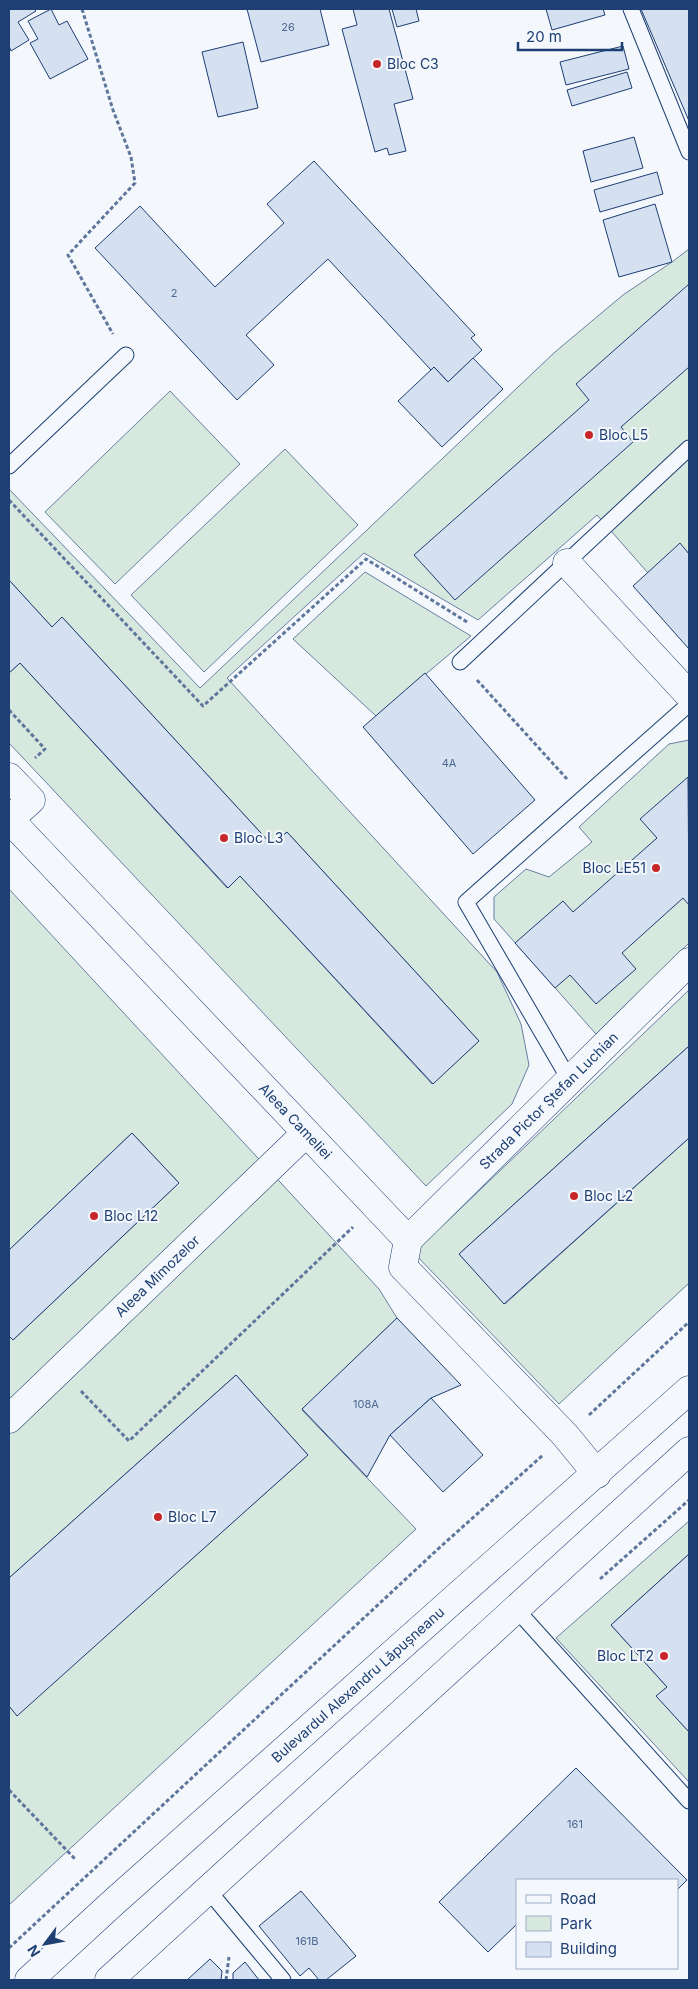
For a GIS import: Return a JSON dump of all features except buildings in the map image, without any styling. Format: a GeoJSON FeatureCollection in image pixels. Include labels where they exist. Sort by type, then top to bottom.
{"type":"FeatureCollection","features":[{"type":"Feature","properties":{"kind":"street"},"geometry":{"type":"LineString","coordinates":[[567,563],[689,695]]}},
{"type":"Feature","properties":{"kind":"street","name":"Aleea Cameliei"},"geometry":{"type":"LineString","coordinates":[[10,779],[31,800],[9,820],[408,1240]]}},
{"type":"Feature","properties":{"kind":"street","name":"Strada Pictor Ștefan Luchian"},"geometry":{"type":"LineString","coordinates":[[408,1240],[689,962]]}},
{"type":"Feature","properties":{"kind":"street","name":"Aleea Mimozelor"},"geometry":{"type":"LineString","coordinates":[[9,1419],[306,1133]]}},
{"type":"Feature","properties":{"kind":"street"},"geometry":{"type":"LineString","coordinates":[[408,1240],[403,1267],[565,1435],[597,1474]]}},
{"type":"Feature","properties":{"kind":"street","name":"Bulevardul Alexandru Lăpușneanu"},"geometry":{"type":"LineString","coordinates":[[29,1980],[689,1390]]}},
{"type":"Feature","properties":{"kind":"street"},"geometry":{"type":"LineString","coordinates":[[109,1980],[689,1451]]}},
{"type":"Feature","properties":{"kind":"lane"},"geometry":{"type":"LineString","coordinates":[[631,9],[689,152]]}},
{"type":"Feature","properties":{"kind":"lane"},"geometry":{"type":"LineString","coordinates":[[9,466],[126,356]]}},
{"type":"Feature","properties":{"kind":"lane"},"geometry":{"type":"LineString","coordinates":[[460,662],[689,448]]}},
{"type":"Feature","properties":{"kind":"lane"},"geometry":{"type":"LineString","coordinates":[[569,1079],[466,902],[689,704]]}},
{"type":"Feature","properties":{"kind":"lane"},"geometry":{"type":"LineString","coordinates":[[516,1609],[689,1801]]}},
{"type":"Feature","properties":{"kind":"lane"},"geometry":{"type":"LineString","coordinates":[[208,1890],[283,1980]]}},
{"type":"Feature","properties":{"kind":"path"},"geometry":{"type":"LineString","coordinates":[[82,9],[113,110],[131,157],[135,184],[68,255],[126,356]]}},
{"type":"Feature","properties":{"kind":"path"},"geometry":{"type":"LineString","coordinates":[[9,500],[203,706],[366,559],[489,635]]}},
{"type":"Feature","properties":{"kind":"path"},"geometry":{"type":"LineString","coordinates":[[460,662],[584,798]]}},
{"type":"Feature","properties":{"kind":"path"},"geometry":{"type":"LineString","coordinates":[[9,710],[45,748],[10,779]]}},
{"type":"Feature","properties":{"kind":"path"},"geometry":{"type":"LineString","coordinates":[[60,1370],[129,1441],[376,1205]]}},
{"type":"Feature","properties":{"kind":"path"},"geometry":{"type":"LineString","coordinates":[[9,1948],[431,1555],[689,1322]]}},
{"type":"Feature","properties":{"kind":"path"},"geometry":{"type":"LineString","coordinates":[[594,1584],[689,1500]]}},
{"type":"Feature","properties":{"kind":"path"},"geometry":{"type":"LineString","coordinates":[[9,1790],[75,1859]]}},
{"type":"Feature","properties":{"kind":"green space"},"geometry":{"type":"Polygon","coordinates":[[[689,249],[689,554],[680,544],[648,573],[597,515],[478,620],[364,553],[227,678],[497,972],[521,1024],[529,1065],[512,1104],[426,1186],[9,743],[9,673],[20,663],[227,888],[240,876],[432,1084],[479,1041],[287,832],[272,845],[63,618],[52,627],[9,580],[9,489],[200,688],[555,352],[623,295],[689,249]]]}},
{"type":"Feature","properties":{"kind":"green space"},"geometry":{"type":"Polygon","coordinates":[[[170,391],[240,464],[115,584],[45,512],[170,391]]]}},
{"type":"Feature","properties":{"kind":"green space"},"geometry":{"type":"Polygon","coordinates":[[[285,449],[358,525],[204,672],[131,595],[285,449]]]}},
{"type":"Feature","properties":{"kind":"green space"},"geometry":{"type":"Polygon","coordinates":[[[365,572],[471,636],[376,716],[293,639],[365,572]]]}},
{"type":"Feature","properties":{"kind":"green space"},"geometry":{"type":"Polygon","coordinates":[[[689,740],[689,943],[596,1034],[494,919],[494,897],[526,869],[549,877],[592,842],[579,827],[669,744],[689,740]]]}},
{"type":"Feature","properties":{"kind":"green space"},"geometry":{"type":"Polygon","coordinates":[[[9,889],[379,1289],[397,1318],[302,1410],[416,1529],[9,1905],[9,1706],[17,1715],[308,1455],[236,1375],[9,1578],[9,1336],[13,1340],[179,1183],[132,1133],[9,1250],[9,889]]]}},
{"type":"Feature","properties":{"kind":"green space"},"geometry":{"type":"Polygon","coordinates":[[[689,990],[689,1046],[459,1254],[505,1304],[689,1138],[689,1283],[559,1404],[414,1253],[689,990]]]}},
{"type":"Feature","properties":{"kind":"green space"},"geometry":{"type":"Polygon","coordinates":[[[689,1521],[689,1554],[611,1625],[667,1687],[657,1696],[689,1732],[689,1782],[556,1638],[689,1521]]]}},
{"type":"Feature","properties":{"kind":"place","name":"Bloc C3"},"geometry":{"type":"Point","coordinates":[377,64]}},
{"type":"Feature","properties":{"kind":"place","name":"Bloc L5"},"geometry":{"type":"Point","coordinates":[589,435]}},
{"type":"Feature","properties":{"kind":"place","name":"Bloc L3"},"geometry":{"type":"Point","coordinates":[224,838]}},
{"type":"Feature","properties":{"kind":"place","name":"Bloc LE51"},"geometry":{"type":"Point","coordinates":[656,868]}},
{"type":"Feature","properties":{"kind":"place","name":"Bloc L2"},"geometry":{"type":"Point","coordinates":[574,1196]}},
{"type":"Feature","properties":{"kind":"place","name":"Bloc L12"},"geometry":{"type":"Point","coordinates":[94,1216]}},
{"type":"Feature","properties":{"kind":"place","name":"Bloc L7"},"geometry":{"type":"Point","coordinates":[158,1517]}},
{"type":"Feature","properties":{"kind":"place","name":"Bloc LT2"},"geometry":{"type":"Point","coordinates":[664,1656]}}]}
